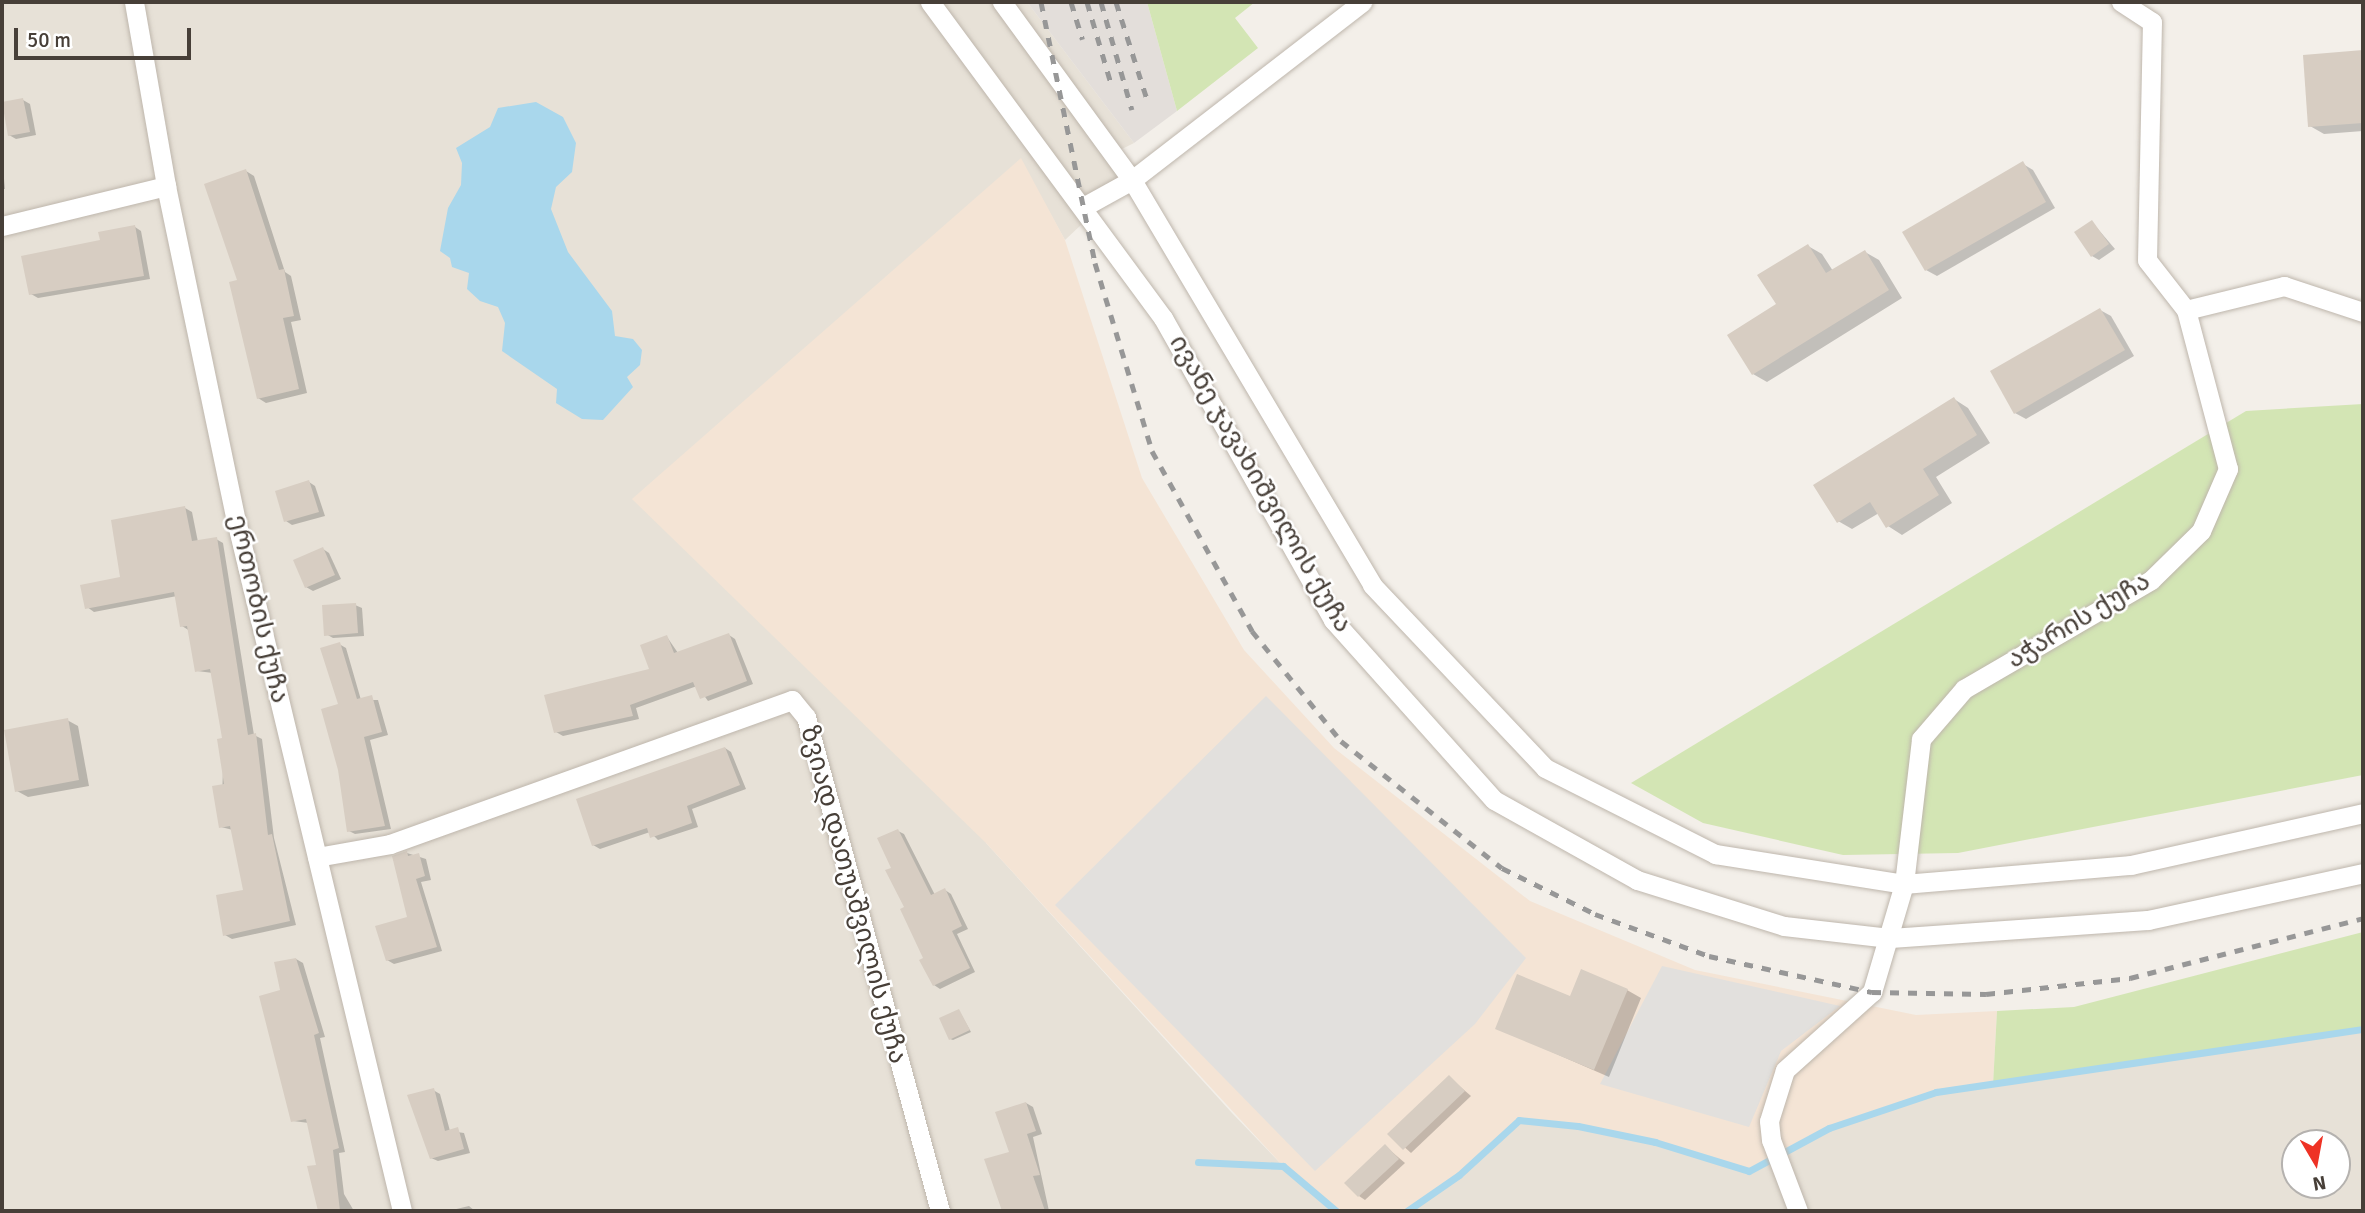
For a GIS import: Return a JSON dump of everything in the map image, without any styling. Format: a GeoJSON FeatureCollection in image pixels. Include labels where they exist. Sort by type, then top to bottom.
{"type":"FeatureCollection","features":[{"type":"Feature","properties":{"kind":"street","name":"ერთობის ქუჩა"},"geometry":{"type":"LineString","coordinates":[[134,2],[166,186],[236,520],[402,1211]]}},
{"type":"Feature","properties":{"kind":"street","name":"ივანე ჯავახიშვილის ქუჩა"},"geometry":{"type":"LineString","coordinates":[[930,2],[1163,318],[1333,620],[1494,800],[1637,880],[1784,926],[1889,938],[2148,920],[2363,873]]}},
{"type":"Feature","properties":{"kind":"street"},"geometry":{"type":"LineString","coordinates":[[1002,2],[1132,180],[1372,585],[1545,768],[1715,854],[1904,884],[2131,865],[2363,813]]}},
{"type":"Feature","properties":{"kind":"street"},"geometry":{"type":"LineString","coordinates":[[1083,206],[1132,180],[1362,2]]}},
{"type":"Feature","properties":{"kind":"street","name":"აჭარის ქუჩა"},"geometry":{"type":"LineString","coordinates":[[1798,1211],[1771,1140],[1769,1121],[1784,1070],[1872,992],[1904,884],[1921,739],[1964,689],[2151,580],[2201,531],[2228,469],[2186,310],[2147,260],[2152,22],[2121,2]]}},
{"type":"Feature","properties":{"kind":"street"},"geometry":{"type":"LineString","coordinates":[[2,226],[166,186]]}},
{"type":"Feature","properties":{"kind":"street"},"geometry":{"type":"LineString","coordinates":[[2186,310],[2284,286],[2363,312]]}},
{"type":"Feature","properties":{"kind":"street","name":"ზვიად დათუაშვილის ქუჩა"},"geometry":{"type":"LineString","coordinates":[[317,857],[390,844],[793,700],[806,717],[940,1211]]}},
{"type":"Feature","properties":{"kind":"shaded area"},"geometry":{"type":"Polygon","coordinates":[[[2,2],[1027,2],[1134,143],[1114,153],[1130,179],[1065,240],[1020,159],[986,843],[1232,1113],[1283,1166],[1336,1211],[2,1211],[2,2]]]}},
{"type":"Feature","properties":{"kind":"shaded area"},"geometry":{"type":"Polygon","coordinates":[[[1027,2],[1147,2],[1177,111],[1134,143],[1027,2]]]}},
{"type":"Feature","properties":{"kind":"shaded area"},"geometry":{"type":"Polygon","coordinates":[[[1021,158],[1065,240],[1142,478],[1244,650],[1334,748],[1530,901],[1695,970],[1916,1015],[1997,1011],[1993,1085],[1936,1092],[1829,1128],[1749,1171],[1655,1142],[1578,1126],[1519,1120],[1459,1175],[1407,1211],[1336,1211],[1283,1166],[986,843],[632,499],[1021,158]]]}},
{"type":"Feature","properties":{"kind":"shaded area"},"geometry":{"type":"Polygon","coordinates":[[[1266,696],[1526,958],[1475,1024],[1315,1171],[1055,905],[1266,696]]]}},
{"type":"Feature","properties":{"kind":"shaded area"},"geometry":{"type":"Polygon","coordinates":[[[1662,966],[1840,1006],[1781,1051],[1749,1127],[1600,1084],[1662,966]]]}},
{"type":"Feature","properties":{"kind":"shaded area"},"geometry":{"type":"Polygon","coordinates":[[[2363,1029],[2363,1211],[1407,1211],[1459,1175],[1519,1120],[1578,1126],[1655,1142],[1749,1171],[1829,1128],[1936,1092],[2363,1029]]]}},
{"type":"Feature","properties":{"kind":"green space"},"geometry":{"type":"Polygon","coordinates":[[[1147,2],[1255,2],[1235,18],[1258,48],[1177,111],[1147,2]]]}},
{"type":"Feature","properties":{"kind":"green space"},"geometry":{"type":"Polygon","coordinates":[[[2363,404],[2363,775],[1958,853],[1843,855],[1703,823],[1631,783],[2246,411],[2363,404]]]}},
{"type":"Feature","properties":{"kind":"green space"},"geometry":{"type":"Polygon","coordinates":[[[2363,932],[2363,1029],[1993,1085],[1997,1011],[2074,1007],[2363,932]]]}},
{"type":"Feature","properties":{"kind":"water"},"geometry":{"type":"Polygon","coordinates":[[[536,102],[563,117],[576,143],[572,172],[556,187],[551,209],[568,252],[612,311],[615,336],[633,339],[642,350],[640,365],[627,377],[633,387],[603,420],[582,419],[556,403],[557,389],[502,351],[505,323],[498,307],[480,301],[467,289],[469,273],[452,267],[450,258],[440,251],[448,208],[461,185],[462,163],[456,148],[490,127],[498,108],[536,102]]]}},
{"type":"Feature","properties":{"kind":"building"},"geometry":{"type":"Polygon","coordinates":[[[2363,50],[2363,123],[2308,127],[2303,55],[2363,50]]]}},
{"type":"Feature","properties":{"kind":"building"},"geometry":{"type":"Polygon","coordinates":[[[23,98],[30,132],[8,136],[2,102],[23,98]]]}},
{"type":"Feature","properties":{"kind":"building"},"geometry":{"type":"Polygon","coordinates":[[[2023,161],[2046,202],[1925,271],[1902,232],[2023,161]]]}},
{"type":"Feature","properties":{"kind":"building"},"geometry":{"type":"Polygon","coordinates":[[[246,169],[279,270],[284,269],[294,316],[283,318],[299,389],[257,399],[229,282],[237,280],[204,184],[246,169]]]}},
{"type":"Feature","properties":{"kind":"building"},"geometry":{"type":"Polygon","coordinates":[[[2092,220],[2109,244],[2091,257],[2074,232],[2092,220]]]}},
{"type":"Feature","properties":{"kind":"building"},"geometry":{"type":"Polygon","coordinates":[[[135,225],[144,276],[29,295],[21,256],[100,240],[98,232],[135,225]]]}},
{"type":"Feature","properties":{"kind":"building"},"geometry":{"type":"Polygon","coordinates":[[[1808,244],[1826,273],[1865,250],[1889,290],[1752,375],[1727,335],[1776,304],[1757,275],[1808,244]]]}},
{"type":"Feature","properties":{"kind":"building"},"geometry":{"type":"Polygon","coordinates":[[[2100,308],[2125,350],[2014,414],[1990,371],[2100,308]]]}},
{"type":"Feature","properties":{"kind":"building"},"geometry":{"type":"Polygon","coordinates":[[[1954,397],[1977,435],[1923,469],[1939,495],[1886,528],[1870,502],[1837,523],[1813,485],[1954,397]]]}},
{"type":"Feature","properties":{"kind":"building"},"geometry":{"type":"Polygon","coordinates":[[[309,480],[319,512],[284,522],[275,491],[309,480]]]}},
{"type":"Feature","properties":{"kind":"building"},"geometry":{"type":"Polygon","coordinates":[[[185,506],[192,541],[217,537],[248,735],[256,733],[268,835],[272,834],[290,921],[223,936],[216,895],[243,890],[230,826],[219,828],[212,786],[224,784],[217,739],[222,738],[210,669],[195,672],[187,626],[180,627],[174,592],[85,609],[80,585],[120,577],[111,520],[185,506]]]}},
{"type":"Feature","properties":{"kind":"building"},"geometry":{"type":"Polygon","coordinates":[[[323,547],[335,575],[305,588],[293,560],[323,547]]]}},
{"type":"Feature","properties":{"kind":"building"},"geometry":{"type":"Polygon","coordinates":[[[356,603],[358,633],[324,636],[322,605],[356,603]]]}},
{"type":"Feature","properties":{"kind":"building"},"geometry":{"type":"Polygon","coordinates":[[[729,633],[747,681],[700,699],[693,682],[630,705],[633,716],[554,733],[544,695],[649,669],[640,645],[667,635],[674,653],[729,633]]]}},
{"type":"Feature","properties":{"kind":"building"},"geometry":{"type":"Polygon","coordinates":[[[340,642],[357,699],[372,695],[382,732],[364,737],[385,826],[347,832],[338,770],[321,709],[338,704],[320,648],[340,642]]]}},
{"type":"Feature","properties":{"kind":"building"},"geometry":{"type":"Polygon","coordinates":[[[68,718],[79,780],[15,792],[4,730],[68,718]]]}},
{"type":"Feature","properties":{"kind":"building"},"geometry":{"type":"Polygon","coordinates":[[[725,747],[740,785],[687,806],[692,823],[650,838],[647,828],[592,846],[576,799],[725,747]]]}},
{"type":"Feature","properties":{"kind":"building"},"geometry":{"type":"Polygon","coordinates":[[[898,829],[931,895],[945,888],[962,926],[952,931],[970,968],[933,986],[919,960],[923,958],[900,909],[904,907],[885,870],[891,868],[877,838],[898,829]]]}},
{"type":"Feature","properties":{"kind":"building"},"geometry":{"type":"Polygon","coordinates":[[[407,851],[408,856],[419,853],[425,876],[416,879],[437,947],[386,961],[375,926],[407,917],[392,856],[407,851]]]}},
{"type":"Feature","properties":{"kind":"building"},"geometry":{"type":"Polygon","coordinates":[[[296,958],[319,1033],[314,1035],[339,1148],[333,1150],[340,1211],[318,1211],[307,1166],[316,1165],[306,1119],[291,1122],[259,996],[280,990],[274,962],[296,958]]]}},
{"type":"Feature","properties":{"kind":"building"},"geometry":{"type":"Polygon","coordinates":[[[1581,969],[1628,989],[1594,1070],[1495,1029],[1517,974],[1570,996],[1581,969]]]}},
{"type":"Feature","properties":{"kind":"building"},"geometry":{"type":"Polygon","coordinates":[[[959,1009],[970,1030],[949,1040],[939,1018],[959,1009]]]}},
{"type":"Feature","properties":{"kind":"building"},"geometry":{"type":"Polygon","coordinates":[[[1449,1075],[1465,1091],[1403,1150],[1387,1134],[1449,1075]]]}},
{"type":"Feature","properties":{"kind":"building"},"geometry":{"type":"Polygon","coordinates":[[[434,1088],[445,1131],[458,1127],[464,1149],[430,1159],[407,1095],[434,1088]]]}},
{"type":"Feature","properties":{"kind":"building"},"geometry":{"type":"Polygon","coordinates":[[[1026,1102],[1036,1131],[1027,1134],[1040,1175],[1033,1176],[1045,1211],[1002,1211],[984,1159],[1009,1152],[995,1112],[1026,1102]]]}},
{"type":"Feature","properties":{"kind":"building"},"geometry":{"type":"Polygon","coordinates":[[[1385,1144],[1399,1159],[1358,1197],[1344,1183],[1385,1144]]]}},
{"type":"Feature","properties":{"kind":"waterway"},"geometry":{"type":"LineString","coordinates":[[1407,1211],[1459,1175],[1519,1120],[1578,1126],[1655,1142],[1749,1171],[1829,1128],[1936,1092],[2363,1029]]}},
{"type":"Feature","properties":{"kind":"waterway"},"geometry":{"type":"LineString","coordinates":[[1198,1162],[1283,1166],[1336,1211]]}},
{"type":"Feature","properties":{"kind":"railway"},"geometry":{"type":"LineString","coordinates":[[1041,2],[1095,263],[1152,451],[1252,631],[1341,741],[1502,868],[1595,914],[1709,956],[1872,992],[1986,994],[2130,978],[2363,918]]}},
{"type":"Feature","properties":{"kind":"railway"},"geometry":{"type":"LineString","coordinates":[[1071,2],[1082,39]]}},
{"type":"Feature","properties":{"kind":"railway"},"geometry":{"type":"LineString","coordinates":[[1087,2],[1112,87]]}},
{"type":"Feature","properties":{"kind":"railway"},"geometry":{"type":"LineString","coordinates":[[1101,2],[1132,110]]}},
{"type":"Feature","properties":{"kind":"railway"},"geometry":{"type":"LineString","coordinates":[[1116,2],[1147,99]]}}]}
